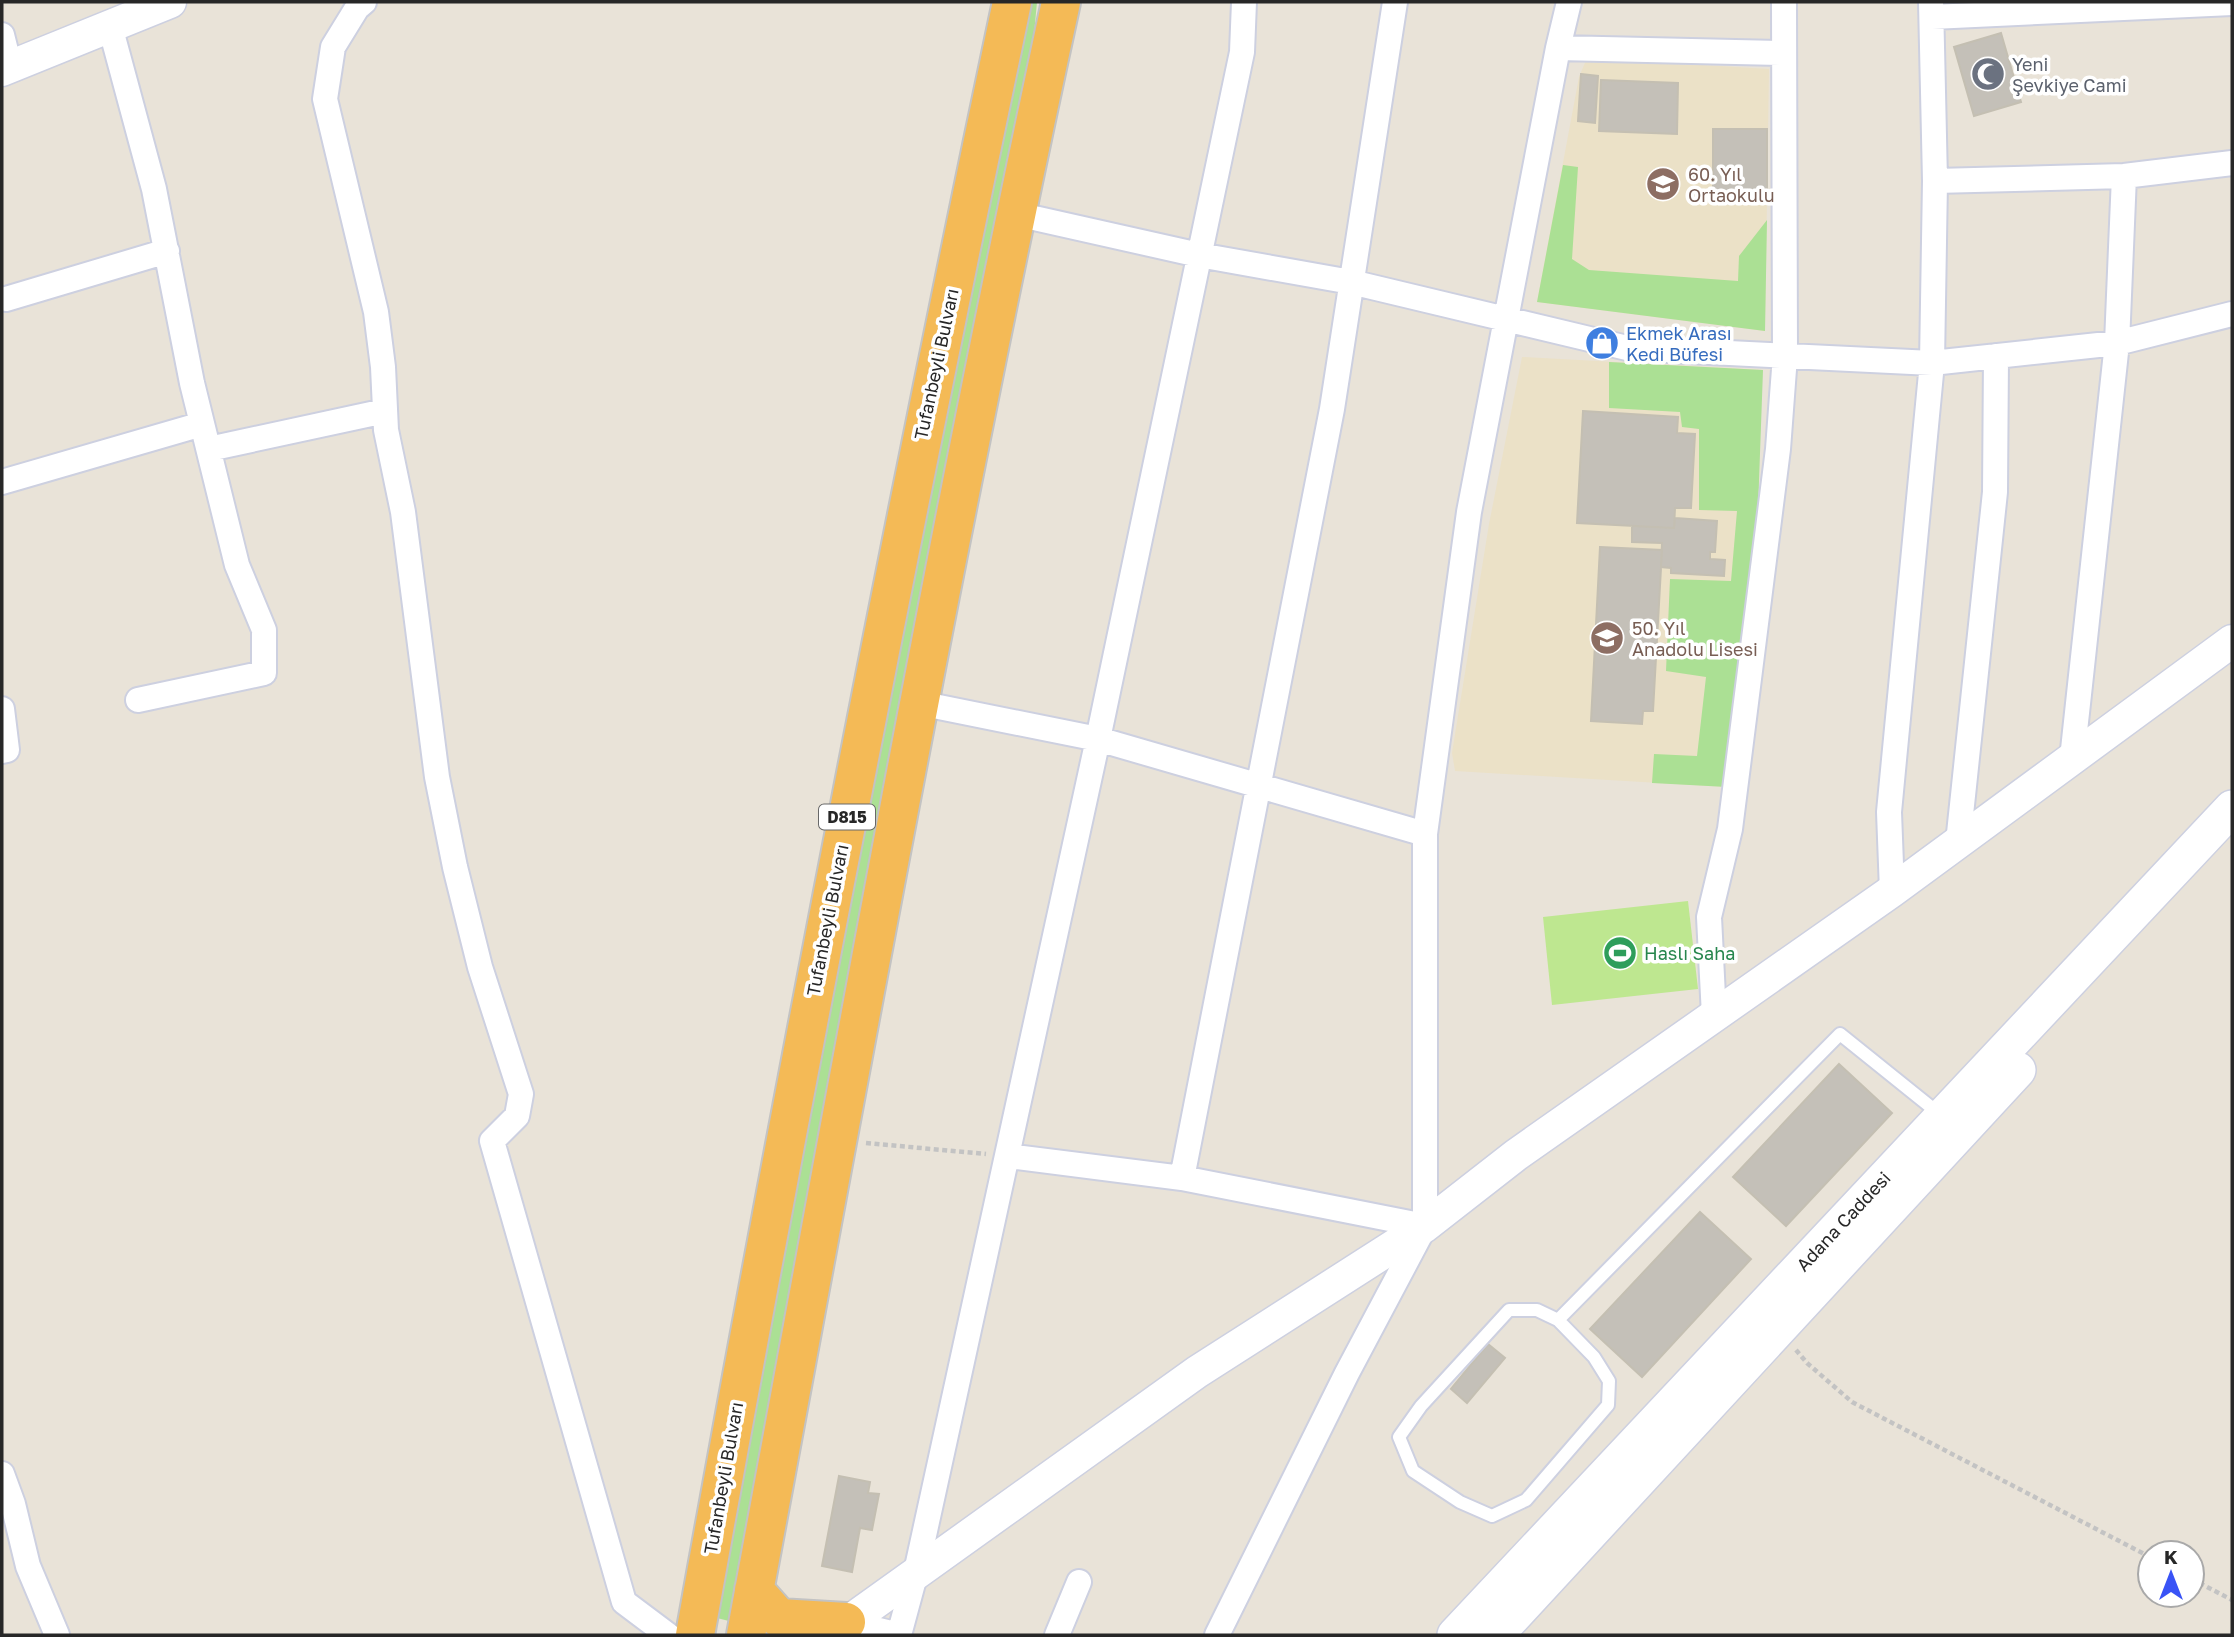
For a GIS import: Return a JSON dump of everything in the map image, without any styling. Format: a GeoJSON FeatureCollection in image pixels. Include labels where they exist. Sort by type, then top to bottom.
{"type":"FeatureCollection","features":[{"type":"Feature","properties":{"kind":"highway","name":"Tufanbeyli Bulvarı"},"geometry":{"type":"LineString","coordinates":[[695,1635],[777,1178],[928,402],[1012,2]]}},
{"type":"Feature","properties":{"kind":"highway","name":"D815"},"geometry":{"type":"LineString","coordinates":[[746,1635],[919,703],[1016,214],[1062,2]]}},
{"type":"Feature","properties":{"kind":"highway"},"geometry":{"type":"LineString","coordinates":[[754,1590],[779,1618],[838,1629]]}},
{"type":"Feature","properties":{"kind":"main road","name":"Adana Caddesi"},"geometry":{"type":"LineString","coordinates":[[1455,1635],[2232,808]]}},
{"type":"Feature","properties":{"kind":"main road"},"geometry":{"type":"LineString","coordinates":[[1496,1635],[2232,839]]}},
{"type":"Feature","properties":{"kind":"street"},"geometry":{"type":"LineString","coordinates":[[2,35],[6,69],[123,15],[170,2]]}},
{"type":"Feature","properties":{"kind":"street"},"geometry":{"type":"LineString","coordinates":[[364,2],[356,8],[333,47],[325,99],[376,312],[383,367],[386,430],[403,512],[437,777],[447,828],[480,967],[521,1094],[517,1116],[492,1141],[624,1602],[668,1635]]}},
{"type":"Feature","properties":{"kind":"street"},"geometry":{"type":"LineString","coordinates":[[803,1635],[838,1629],[899,1635],[916,1572],[1098,739],[1242,52],[1244,2]]}},
{"type":"Feature","properties":{"kind":"street"},"geometry":{"type":"LineString","coordinates":[[1182,1178],[1332,409],[1395,2]]}},
{"type":"Feature","properties":{"kind":"street"},"geometry":{"type":"LineString","coordinates":[[1217,1635],[1425,1226],[1425,834],[1469,512],[1569,2]]}},
{"type":"Feature","properties":{"kind":"street"},"geometry":{"type":"LineString","coordinates":[[1714,1016],[1709,917],[1730,829],[1778,449],[1785,356],[1784,2]]}},
{"type":"Feature","properties":{"kind":"street"},"geometry":{"type":"LineString","coordinates":[[1892,891],[1889,812],[1931,363],[1935,181],[1931,10],[2232,3]]}},
{"type":"Feature","properties":{"kind":"street"},"geometry":{"type":"LineString","coordinates":[[123,15],[202,424],[237,565],[264,630],[264,673],[138,700]]}},
{"type":"Feature","properties":{"kind":"street"},"geometry":{"type":"LineString","coordinates":[[1558,48],[1784,53]]}},
{"type":"Feature","properties":{"kind":"street"},"geometry":{"type":"LineString","coordinates":[[1935,181],[2124,176],[2232,163]]}},
{"type":"Feature","properties":{"kind":"street"},"geometry":{"type":"LineString","coordinates":[[2072,759],[2118,343],[2124,176]]}},
{"type":"Feature","properties":{"kind":"street"},"geometry":{"type":"LineString","coordinates":[[1016,214],[1199,255],[1351,282],[1628,348],[1931,363],[2118,343],[2232,314]]}},
{"type":"Feature","properties":{"kind":"street"},"geometry":{"type":"LineString","coordinates":[[6,299],[167,251]]}},
{"type":"Feature","properties":{"kind":"street"},"geometry":{"type":"LineString","coordinates":[[1958,843],[1995,492],[1996,356]]}},
{"type":"Feature","properties":{"kind":"street"},"geometry":{"type":"LineString","coordinates":[[209,449],[385,411]]}},
{"type":"Feature","properties":{"kind":"street"},"geometry":{"type":"LineString","coordinates":[[2,482],[202,424]]}},
{"type":"Feature","properties":{"kind":"street"},"geometry":{"type":"LineString","coordinates":[[838,1629],[1197,1372],[1425,1226],[1516,1155],[1892,891],[2232,641]]}},
{"type":"Feature","properties":{"kind":"street"},"geometry":{"type":"LineString","coordinates":[[919,703],[1098,739],[1425,834]]}},
{"type":"Feature","properties":{"kind":"street"},"geometry":{"type":"LineString","coordinates":[[2,709],[7,750],[2,751]]}},
{"type":"Feature","properties":{"kind":"street"},"geometry":{"type":"LineString","coordinates":[[1008,1156],[1182,1178],[1425,1226]]}},
{"type":"Feature","properties":{"kind":"street"},"geometry":{"type":"LineString","coordinates":[[2,1474],[13,1504],[28,1566],[57,1635]]}},
{"type":"Feature","properties":{"kind":"street"},"geometry":{"type":"LineString","coordinates":[[1057,1635],[1079,1582]]}},
{"type":"Feature","properties":{"kind":"lane"},"geometry":{"type":"LineString","coordinates":[[1558,1320],[1840,1034],[1942,1116]]}},
{"type":"Feature","properties":{"kind":"lane"},"geometry":{"type":"LineString","coordinates":[[1509,1310],[1537,1310],[1558,1320],[1594,1357],[1609,1381],[1608,1405],[1526,1500],[1492,1516],[1460,1502],[1413,1471],[1399,1437],[1421,1406],[1509,1310]]}},
{"type":"Feature","properties":{"kind":"path"},"geometry":{"type":"LineString","coordinates":[[837,1140],[1008,1156]]}},
{"type":"Feature","properties":{"kind":"path"},"geometry":{"type":"LineString","coordinates":[[1779,1329],[1807,1363],[1852,1402],[2136,1550]]}},
{"type":"Feature","properties":{"kind":"path"},"geometry":{"type":"LineString","coordinates":[[2206,1586],[2232,1600]]}},
{"type":"Feature","properties":{"kind":"shaded area","name":"60. Yıl Ortaokulu"},"geometry":{"type":"Polygon","coordinates":[[[1587,58],[1769,69],[1765,331],[1537,302],[1579,77],[1587,58]]]}},
{"type":"Feature","properties":{"kind":"shaded area","name":"50. Yıl Anadolu Lisesi"},"geometry":{"type":"Polygon","coordinates":[[[1522,357],[1763,370],[1727,787],[1455,771],[1452,753],[1489,524],[1522,357]]]}},
{"type":"Feature","properties":{"kind":"green space"},"geometry":{"type":"Polygon","coordinates":[[[1029,2],[1037,2],[1033,45],[729,1621],[717,1618],[920,530],[1029,2]]]}},
{"type":"Feature","properties":{"kind":"green space"},"geometry":{"type":"Polygon","coordinates":[[[1563,165],[1578,167],[1572,259],[1589,270],[1738,281],[1739,256],[1767,220],[1765,331],[1537,302],[1563,165]]]}},
{"type":"Feature","properties":{"kind":"green space"},"geometry":{"type":"Polygon","coordinates":[[[1609,362],[1763,370],[1758,509],[1727,787],[1652,783],[1654,754],[1697,756],[1706,677],[1666,671],[1670,579],[1731,581],[1737,511],[1699,510],[1699,429],[1682,427],[1680,412],[1609,408],[1609,362]]]}},
{"type":"Feature","properties":{"kind":"green space","name":"Haslı Saha"},"geometry":{"type":"Polygon","coordinates":[[[1688,901],[1698,989],[1552,1005],[1543,917],[1688,901]]]}},
{"type":"Feature","properties":{"kind":"building","name":"Yeni Şevkiye Cami"},"geometry":{"type":"Polygon","coordinates":[[[2001,33],[2021,102],[1974,116],[1954,47],[2001,33]]]}},
{"type":"Feature","properties":{"kind":"building"},"geometry":{"type":"Polygon","coordinates":[[[1581,74],[1598,76],[1595,123],[1578,121],[1581,74]]]}},
{"type":"Feature","properties":{"kind":"building"},"geometry":{"type":"Polygon","coordinates":[[[1601,80],[1678,83],[1677,134],[1599,131],[1601,80]]]}},
{"type":"Feature","properties":{"kind":"building"},"geometry":{"type":"Polygon","coordinates":[[[1713,129],[1767,129],[1767,204],[1713,204],[1713,129]]]}},
{"type":"Feature","properties":{"kind":"building"},"geometry":{"type":"Polygon","coordinates":[[[1583,411],[1678,417],[1677,433],[1695,434],[1691,508],[1675,508],[1674,528],[1577,523],[1583,411]]]}},
{"type":"Feature","properties":{"kind":"building"},"geometry":{"type":"Polygon","coordinates":[[[1675,518],[1717,521],[1715,552],[1710,552],[1710,559],[1725,560],[1724,576],[1671,573],[1671,568],[1661,567],[1662,543],[1632,542],[1632,526],[1674,528],[1675,518]]]}},
{"type":"Feature","properties":{"kind":"building"},"geometry":{"type":"Polygon","coordinates":[[[1600,547],[1662,550],[1653,711],[1643,711],[1642,724],[1591,721],[1600,547]]]}},
{"type":"Feature","properties":{"kind":"building"},"geometry":{"type":"Polygon","coordinates":[[[1839,1064],[1892,1113],[1786,1226],[1733,1177],[1839,1064]]]}},
{"type":"Feature","properties":{"kind":"building"},"geometry":{"type":"Polygon","coordinates":[[[1700,1212],[1751,1259],[1642,1377],[1590,1329],[1700,1212]]]}},
{"type":"Feature","properties":{"kind":"building"},"geometry":{"type":"Polygon","coordinates":[[[1488,1344],[1505,1358],[1467,1403],[1451,1389],[1488,1344]]]}},
{"type":"Feature","properties":{"kind":"building"},"geometry":{"type":"Polygon","coordinates":[[[839,1476],[870,1482],[868,1493],[879,1494],[872,1530],[860,1528],[852,1572],[822,1566],[839,1476]]]}},
{"type":"Feature","properties":{"kind":"place","name":"Yeni Şevkiye Cami"},"geometry":{"type":"Point","coordinates":[1988,74]}},
{"type":"Feature","properties":{"kind":"place","name":"60. Yıl Ortaokulu"},"geometry":{"type":"Point","coordinates":[1663,184]}},
{"type":"Feature","properties":{"kind":"place","name":"Ekmek Arası Kedi Büfesi"},"geometry":{"type":"Point","coordinates":[1602,343]}},
{"type":"Feature","properties":{"kind":"place","name":"50. Yıl Anadolu Lisesi"},"geometry":{"type":"Point","coordinates":[1607,638]}},
{"type":"Feature","properties":{"kind":"place","name":"Haslı Saha"},"geometry":{"type":"Point","coordinates":[1620,953]}}]}
